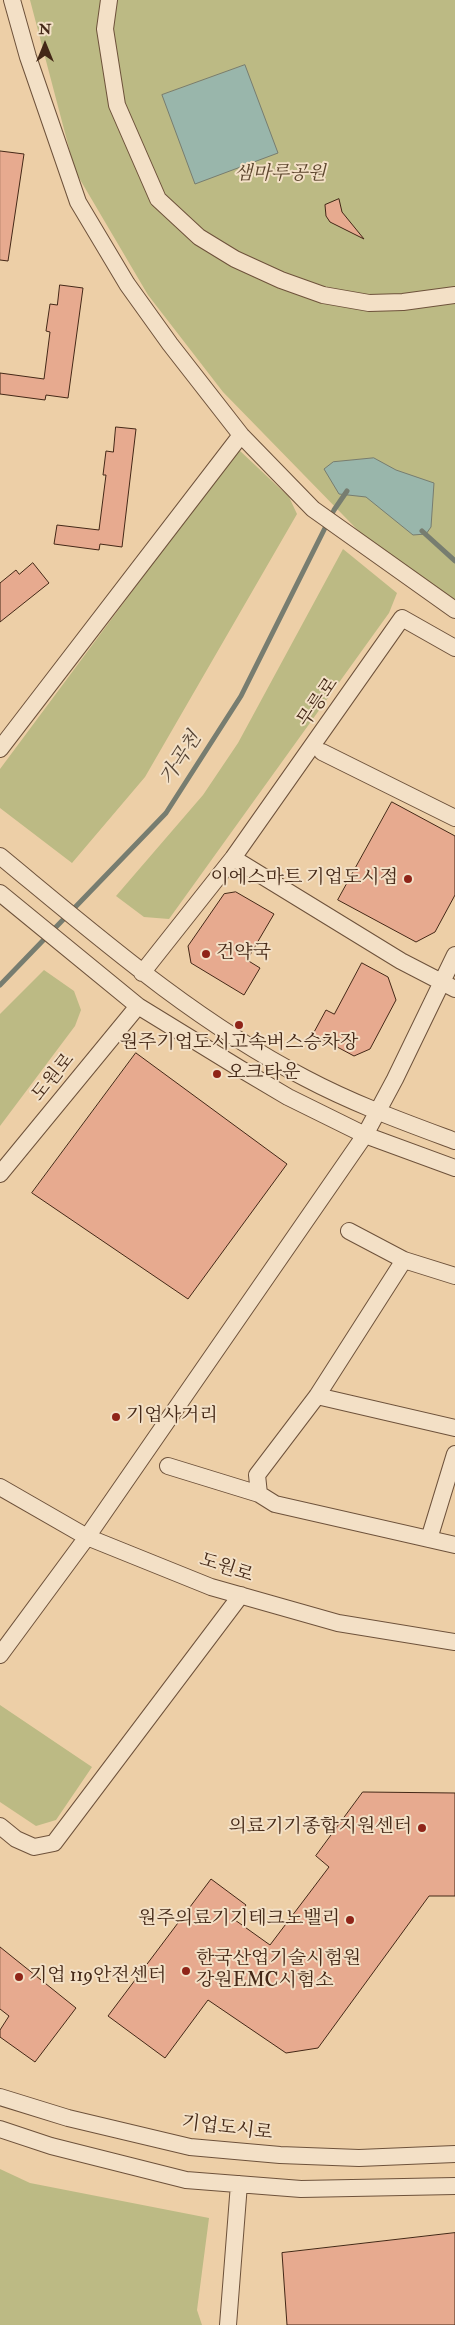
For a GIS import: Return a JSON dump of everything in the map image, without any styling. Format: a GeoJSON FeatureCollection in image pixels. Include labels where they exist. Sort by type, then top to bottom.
{"type":"FeatureCollection","features":[{"type":"Feature","properties":{"kind":"street"},"geometry":{"type":"LineString","coordinates":[[12,0],[28,57],[78,202],[127,284],[170,344],[240,435],[313,509],[455,610]]}},
{"type":"Feature","properties":{"kind":"street"},"geometry":{"type":"LineString","coordinates":[[109,0],[105,29],[117,106],[158,199],[199,238],[235,259],[280,280],[324,295],[369,303],[404,302],[455,295]]}},
{"type":"Feature","properties":{"kind":"street"},"geometry":{"type":"LineString","coordinates":[[0,750],[240,435]]}},
{"type":"Feature","properties":{"kind":"street","name":"무릉로"},"geometry":{"type":"LineString","coordinates":[[142,973],[233,858],[402,618],[455,648]]}},
{"type":"Feature","properties":{"kind":"street"},"geometry":{"type":"LineString","coordinates":[[322,752],[455,818]]}},
{"type":"Feature","properties":{"kind":"street"},"geometry":{"type":"LineString","coordinates":[[0,856],[142,973],[232,1036],[304,1078],[378,1114],[455,1140]]}},
{"type":"Feature","properties":{"kind":"street"},"geometry":{"type":"LineString","coordinates":[[233,858],[401,961],[449,986]]}},
{"type":"Feature","properties":{"kind":"street"},"geometry":{"type":"LineString","coordinates":[[0,893],[138,1006],[288,1097],[365,1135],[455,1168]]}},
{"type":"Feature","properties":{"kind":"street"},"geometry":{"type":"LineString","coordinates":[[0,1655],[87,1537],[365,1135],[449,986],[455,955]]}},
{"type":"Feature","properties":{"kind":"street","name":"도원로"},"geometry":{"type":"LineString","coordinates":[[0,1174],[138,1006]]}},
{"type":"Feature","properties":{"kind":"street"},"geometry":{"type":"LineString","coordinates":[[349,1231],[404,1260],[455,1276]]}},
{"type":"Feature","properties":{"kind":"street"},"geometry":{"type":"LineString","coordinates":[[259,1494],[256,1475],[317,1396],[404,1260]]}},
{"type":"Feature","properties":{"kind":"street"},"geometry":{"type":"LineString","coordinates":[[317,1396],[455,1428]]}},
{"type":"Feature","properties":{"kind":"street"},"geometry":{"type":"LineString","coordinates":[[430,1540],[455,1454]]}},
{"type":"Feature","properties":{"kind":"street"},"geometry":{"type":"LineString","coordinates":[[168,1466],[259,1494],[275,1504],[455,1545]]}},
{"type":"Feature","properties":{"kind":"street","name":"도원로"},"geometry":{"type":"LineString","coordinates":[[0,1487],[87,1537],[211,1587],[338,1623],[455,1642]]}},
{"type":"Feature","properties":{"kind":"street"},"geometry":{"type":"LineString","coordinates":[[0,1826],[16,1839],[34,1847],[54,1843],[241,1595]]}},
{"type":"Feature","properties":{"kind":"street","name":"기업도시로"},"geometry":{"type":"LineString","coordinates":[[0,2097],[85,2123],[190,2147],[280,2156],[349,2158],[455,2154]]}},
{"type":"Feature","properties":{"kind":"street"},"geometry":{"type":"LineString","coordinates":[[0,2129],[51,2146],[186,2180],[301,2189],[455,2186]]}},
{"type":"Feature","properties":{"kind":"street"},"geometry":{"type":"LineString","coordinates":[[228,2325],[239,2184]]}},
{"type":"Feature","properties":{"kind":"green space","name":"샘마루공원"},"geometry":{"type":"Polygon","coordinates":[[[30,0],[455,0],[455,600],[382,555],[223,392],[148,295],[75,171],[30,0]]]}},
{"type":"Feature","properties":{"kind":"green space"},"geometry":{"type":"Polygon","coordinates":[[[238,449],[289,497],[297,514],[145,777],[72,863],[0,808],[0,769],[238,449]]]}},
{"type":"Feature","properties":{"kind":"green space"},"geometry":{"type":"Polygon","coordinates":[[[343,549],[397,593],[389,613],[169,919],[144,917],[116,896],[203,795],[238,743],[343,549]]]}},
{"type":"Feature","properties":{"kind":"green space"},"geometry":{"type":"Polygon","coordinates":[[[44,970],[74,991],[81,1010],[75,1026],[0,1126],[0,1014],[44,970]]]}},
{"type":"Feature","properties":{"kind":"green space"},"geometry":{"type":"Polygon","coordinates":[[[0,1705],[92,1767],[56,1820],[36,1826],[0,1802],[0,1705]]]}},
{"type":"Feature","properties":{"kind":"green space"},"geometry":{"type":"Polygon","coordinates":[[[0,2169],[30,2183],[209,2218],[197,2310],[202,2325],[0,2325],[0,2169]]]}},
{"type":"Feature","properties":{"kind":"shaded area"},"geometry":{"type":"Polygon","coordinates":[[[245,65],[278,153],[195,184],[162,95],[245,65]]]}},
{"type":"Feature","properties":{"kind":"shaded area"},"geometry":{"type":"Polygon","coordinates":[[[374,458],[396,470],[434,483],[431,527],[426,534],[413,535],[366,497],[339,494],[324,469],[333,462],[374,458]]]}},
{"type":"Feature","properties":{"kind":"building"},"geometry":{"type":"Polygon","coordinates":[[[0,151],[24,154],[8,261],[0,260],[0,151]]]}},
{"type":"Feature","properties":{"kind":"building"},"geometry":{"type":"Polygon","coordinates":[[[339,199],[342,212],[364,239],[330,222],[326,216],[325,205],[339,199]]]}},
{"type":"Feature","properties":{"kind":"building"},"geometry":{"type":"Polygon","coordinates":[[[60,285],[83,288],[68,398],[46,395],[45,400],[0,394],[0,373],[44,379],[50,332],[46,331],[50,304],[57,305],[60,285]]]}},
{"type":"Feature","properties":{"kind":"building"},"geometry":{"type":"Polygon","coordinates":[[[116,427],[136,429],[122,547],[100,544],[99,550],[54,544],[57,525],[99,530],[106,475],[103,475],[106,451],[113,452],[116,427]]]}},
{"type":"Feature","properties":{"kind":"building"},"geometry":{"type":"Polygon","coordinates":[[[33,563],[49,583],[0,622],[0,583],[16,570],[19,574],[33,563]]]}},
{"type":"Feature","properties":{"kind":"building"},"geometry":{"type":"Polygon","coordinates":[[[392,802],[455,836],[455,895],[435,932],[416,942],[338,900],[392,802]]]}},
{"type":"Feature","properties":{"kind":"building"},"geometry":{"type":"Polygon","coordinates":[[[236,892],[274,914],[247,960],[260,968],[244,995],[191,963],[188,946],[224,894],[236,892]]]}},
{"type":"Feature","properties":{"kind":"building"},"geometry":{"type":"Polygon","coordinates":[[[362,963],[388,977],[396,1000],[370,1049],[354,1056],[313,1034],[326,1010],[334,1014],[362,963]]]}},
{"type":"Feature","properties":{"kind":"building"},"geometry":{"type":"Polygon","coordinates":[[[136,1053],[287,1164],[188,1299],[32,1193],[136,1053]]]}},
{"type":"Feature","properties":{"kind":"building","name":"원주의료기기테크노밸리"},"geometry":{"type":"Polygon","coordinates":[[[363,1792],[455,1793],[455,1896],[429,1896],[318,2048],[286,2053],[208,2000],[165,2058],[108,2016],[211,1879],[246,1905],[235,1920],[270,1945],[329,1867],[316,1856],[363,1792]]]}},
{"type":"Feature","properties":{"kind":"building","name":"기업 119안전센터"},"geometry":{"type":"Polygon","coordinates":[[[0,1947],[76,2008],[35,2062],[0,2037],[0,2030],[9,2016],[0,2009],[0,1947]]]}},
{"type":"Feature","properties":{"kind":"building"},"geometry":{"type":"Polygon","coordinates":[[[455,2233],[455,2325],[287,2325],[282,2253],[455,2233]]]}},
{"type":"Feature","properties":{"kind":"waterway","name":"가곡천"},"geometry":{"type":"LineString","coordinates":[[0,985],[166,813],[241,696],[334,510],[347,491]]}},
{"type":"Feature","properties":{"kind":"waterway"},"geometry":{"type":"LineString","coordinates":[[422,531],[455,561]]}},
{"type":"Feature","properties":{"kind":"place","name":"이에스마트 기업도시점"},"geometry":{"type":"Point","coordinates":[408,879]}},
{"type":"Feature","properties":{"kind":"place","name":"건약국"},"geometry":{"type":"Point","coordinates":[206,954]}},
{"type":"Feature","properties":{"kind":"place","name":"원주기업도시고속버스승차장"},"geometry":{"type":"Point","coordinates":[239,1025]}},
{"type":"Feature","properties":{"kind":"place","name":"오크타운"},"geometry":{"type":"Point","coordinates":[217,1074]}},
{"type":"Feature","properties":{"kind":"place","name":"기업사거리"},"geometry":{"type":"Point","coordinates":[116,1417]}},
{"type":"Feature","properties":{"kind":"place","name":"의료기기종합지원센터"},"geometry":{"type":"Point","coordinates":[422,1828]}},
{"type":"Feature","properties":{"kind":"place","name":"원주의료기기테크노밸리"},"geometry":{"type":"Point","coordinates":[350,1920]}},
{"type":"Feature","properties":{"kind":"place","name":"한국산업기술시험원 강원EMC시험소"},"geometry":{"type":"Point","coordinates":[186,1971]}},
{"type":"Feature","properties":{"kind":"place","name":"기업 119안전센터"},"geometry":{"type":"Point","coordinates":[19,1977]}}]}
